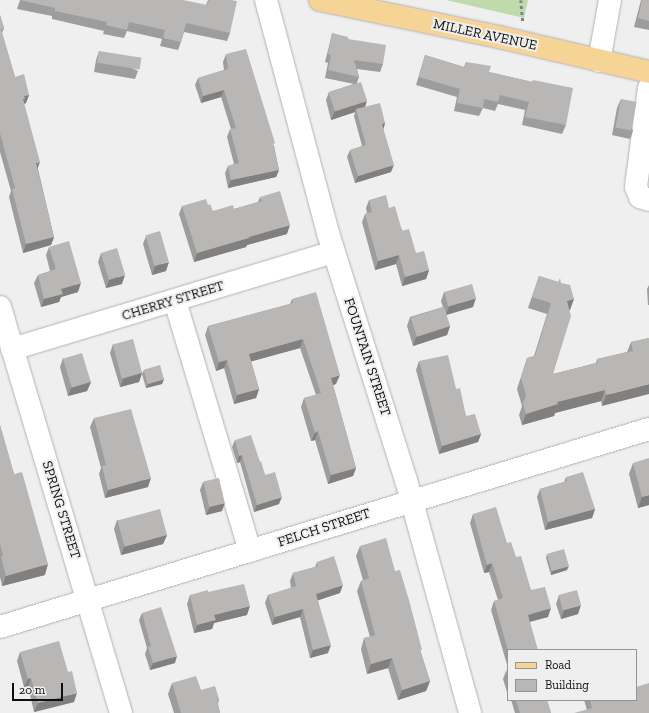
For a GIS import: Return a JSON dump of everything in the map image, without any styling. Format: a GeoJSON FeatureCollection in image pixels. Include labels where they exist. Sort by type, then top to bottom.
{"type":"FeatureCollection","features":[{"type":"Feature","properties":{"kind":"main road","name":"MILLER AVENUE"},"geometry":{"type":"LineString","coordinates":[[320,0],[499,37],[649,72]]}},
{"type":"Feature","properties":{"kind":"street","name":"FOUNTAIN STREET"},"geometry":{"type":"LineString","coordinates":[[266,0],[334,252],[412,501],[470,713]]}},
{"type":"Feature","properties":{"kind":"street"},"geometry":{"type":"LineString","coordinates":[[599,61],[610,0]]}},
{"type":"Feature","properties":{"kind":"street"},"geometry":{"type":"LineString","coordinates":[[649,88],[636,187],[640,197],[649,200]]}},
{"type":"Feature","properties":{"kind":"street","name":"CHERRY STREET"},"geometry":{"type":"LineString","coordinates":[[12,350],[334,252]]}},
{"type":"Feature","properties":{"kind":"street"},"geometry":{"type":"LineString","coordinates":[[175,301],[250,551]]}},
{"type":"Feature","properties":{"kind":"street","name":"SPRING STREET"},"geometry":{"type":"LineString","coordinates":[[0,307],[121,713]]}},
{"type":"Feature","properties":{"kind":"street","name":"FELCH STREET"},"geometry":{"type":"LineString","coordinates":[[0,627],[649,429]]}},
{"type":"Feature","properties":{"kind":"path"},"geometry":{"type":"LineString","coordinates":[[521,0],[523,22]]}},
{"type":"Feature","properties":{"kind":"green space"},"geometry":{"type":"Polygon","coordinates":[[[446,0],[528,0],[524,18],[446,0]]]}},
{"type":"Feature","properties":{"kind":"building"},"geometry":{"type":"Polygon","coordinates":[[[20,0],[183,0],[207,5],[209,0],[237,1],[230,33],[186,23],[181,42],[163,38],[165,30],[129,22],[127,30],[106,25],[107,22],[55,11],[55,8],[20,0]]]}},
{"type":"Feature","properties":{"kind":"building"},"geometry":{"type":"Polygon","coordinates":[[[642,0],[649,0],[649,21],[638,18],[642,0]]]}},
{"type":"Feature","properties":{"kind":"building"},"geometry":{"type":"Polygon","coordinates":[[[0,15],[4,28],[1,29],[15,77],[24,74],[29,95],[24,96],[25,99],[23,99],[40,162],[36,163],[54,237],[26,244],[12,189],[15,188],[0,133],[0,15]]]}},
{"type":"Feature","properties":{"kind":"building"},"geometry":{"type":"Polygon","coordinates":[[[332,33],[348,37],[348,39],[386,45],[383,64],[354,60],[359,77],[328,70],[331,55],[328,54],[332,33]]]}},
{"type":"Feature","properties":{"kind":"building"},"geometry":{"type":"Polygon","coordinates":[[[246,49],[275,143],[273,144],[279,170],[231,180],[228,166],[239,163],[230,129],[236,128],[224,90],[203,96],[198,78],[228,69],[226,54],[246,49]]]}},
{"type":"Feature","properties":{"kind":"building"},"geometry":{"type":"Polygon","coordinates":[[[99,51],[141,58],[140,70],[97,63],[99,51]]]}},
{"type":"Feature","properties":{"kind":"building"},"geometry":{"type":"Polygon","coordinates":[[[425,55],[464,67],[466,62],[491,66],[489,72],[533,82],[533,80],[573,88],[566,125],[525,117],[529,102],[500,95],[498,102],[484,99],[483,108],[457,103],[460,89],[419,77],[425,55]]]}},
{"type":"Feature","properties":{"kind":"building"},"geometry":{"type":"Polygon","coordinates":[[[361,82],[367,101],[335,112],[329,93],[361,82]]]}},
{"type":"Feature","properties":{"kind":"building"},"geometry":{"type":"Polygon","coordinates":[[[621,99],[637,102],[631,131],[615,127],[621,99]]]}},
{"type":"Feature","properties":{"kind":"building"},"geometry":{"type":"Polygon","coordinates":[[[380,103],[385,123],[382,124],[394,165],[358,176],[350,150],[366,145],[356,109],[380,103]]]}},
{"type":"Feature","properties":{"kind":"building"},"geometry":{"type":"Polygon","coordinates":[[[280,191],[290,225],[197,253],[182,206],[206,199],[208,205],[210,204],[213,211],[233,205],[234,209],[262,201],[260,197],[280,191]]]}},
{"type":"Feature","properties":{"kind":"building"},"geometry":{"type":"Polygon","coordinates":[[[386,195],[389,208],[395,206],[402,231],[409,229],[416,253],[424,251],[429,270],[405,277],[399,255],[378,261],[365,214],[372,212],[369,200],[386,195]]]}},
{"type":"Feature","properties":{"kind":"building"},"geometry":{"type":"Polygon","coordinates":[[[160,231],[169,262],[154,266],[146,235],[160,231]]]}},
{"type":"Feature","properties":{"kind":"building"},"geometry":{"type":"Polygon","coordinates":[[[69,241],[81,283],[61,289],[63,294],[44,299],[38,275],[56,269],[49,247],[69,241]]]}},
{"type":"Feature","properties":{"kind":"building"},"geometry":{"type":"Polygon","coordinates":[[[117,248],[125,275],[109,280],[101,253],[117,248]]]}},
{"type":"Feature","properties":{"kind":"building"},"geometry":{"type":"Polygon","coordinates":[[[539,276],[558,282],[560,278],[561,283],[570,285],[574,299],[567,301],[571,316],[553,374],[598,363],[597,359],[633,351],[631,342],[649,338],[649,384],[606,395],[605,390],[557,402],[558,404],[526,414],[523,404],[526,395],[521,378],[527,358],[535,356],[551,303],[532,297],[539,276]]]}},
{"type":"Feature","properties":{"kind":"building"},"geometry":{"type":"Polygon","coordinates":[[[472,284],[476,298],[448,306],[444,292],[472,284]]]}},
{"type":"Feature","properties":{"kind":"building"},"geometry":{"type":"Polygon","coordinates":[[[316,292],[340,375],[331,378],[356,468],[331,475],[318,431],[315,433],[304,398],[321,393],[303,339],[249,354],[259,389],[237,395],[227,360],[219,362],[208,326],[293,303],[292,299],[316,292]]]}},
{"type":"Feature","properties":{"kind":"building"},"geometry":{"type":"Polygon","coordinates":[[[444,307],[450,326],[417,337],[411,318],[444,307]]]}},
{"type":"Feature","properties":{"kind":"building"},"geometry":{"type":"Polygon","coordinates":[[[133,339],[142,373],[122,378],[113,344],[133,339]]]}},
{"type":"Feature","properties":{"kind":"building"},"geometry":{"type":"Polygon","coordinates":[[[82,353],[91,382],[72,388],[63,359],[82,353]]]}},
{"type":"Feature","properties":{"kind":"building"},"geometry":{"type":"Polygon","coordinates":[[[448,355],[456,389],[460,388],[466,416],[475,414],[481,434],[442,446],[419,361],[448,355]]]}},
{"type":"Feature","properties":{"kind":"building"},"geometry":{"type":"Polygon","coordinates":[[[160,365],[164,379],[148,384],[144,370],[160,365]]]}},
{"type":"Feature","properties":{"kind":"building"},"geometry":{"type":"Polygon","coordinates":[[[131,409],[151,478],[108,490],[102,466],[106,465],[94,418],[131,409]]]}},
{"type":"Feature","properties":{"kind":"building"},"geometry":{"type":"Polygon","coordinates":[[[0,425],[14,474],[22,472],[48,564],[6,576],[1,557],[3,556],[0,544],[0,425]]]}},
{"type":"Feature","properties":{"kind":"building"},"geometry":{"type":"Polygon","coordinates":[[[251,435],[265,475],[275,472],[282,497],[257,505],[242,455],[239,456],[235,440],[251,435]]]}},
{"type":"Feature","properties":{"kind":"building"},"geometry":{"type":"Polygon","coordinates":[[[649,458],[649,495],[642,497],[633,463],[649,458]]]}},
{"type":"Feature","properties":{"kind":"building"},"geometry":{"type":"Polygon","coordinates":[[[583,472],[595,509],[548,522],[540,489],[567,481],[566,477],[583,472]]]}},
{"type":"Feature","properties":{"kind":"building"},"geometry":{"type":"Polygon","coordinates":[[[219,478],[225,503],[209,507],[203,482],[219,478]]]}},
{"type":"Feature","properties":{"kind":"building"},"geometry":{"type":"Polygon","coordinates":[[[496,507],[507,543],[511,542],[516,557],[521,556],[531,590],[545,587],[551,608],[528,615],[538,649],[508,649],[494,601],[503,598],[492,563],[487,565],[473,514],[496,507]]]}},
{"type":"Feature","properties":{"kind":"building"},"geometry":{"type":"Polygon","coordinates":[[[160,509],[167,535],[124,546],[117,520],[160,509]]]}},
{"type":"Feature","properties":{"kind":"building"},"geometry":{"type":"Polygon","coordinates":[[[386,538],[395,571],[400,570],[422,650],[420,650],[430,681],[402,690],[392,658],[371,664],[364,638],[375,635],[361,581],[369,578],[360,546],[386,538]]]}},
{"type":"Feature","properties":{"kind":"building"},"geometry":{"type":"Polygon","coordinates":[[[564,549],[569,566],[552,571],[547,554],[564,549]]]}},
{"type":"Feature","properties":{"kind":"building"},"geometry":{"type":"Polygon","coordinates":[[[334,556],[343,585],[316,594],[331,645],[313,650],[303,609],[275,617],[268,595],[296,586],[293,573],[318,566],[317,562],[334,556]]]}},
{"type":"Feature","properties":{"kind":"building"},"geometry":{"type":"Polygon","coordinates":[[[244,584],[250,606],[214,615],[216,620],[197,625],[190,595],[208,590],[208,592],[244,584]]]}},
{"type":"Feature","properties":{"kind":"building"},"geometry":{"type":"Polygon","coordinates":[[[577,590],[581,605],[563,610],[559,595],[577,590]]]}},
{"type":"Feature","properties":{"kind":"building"},"geometry":{"type":"Polygon","coordinates":[[[161,607],[177,656],[153,663],[148,647],[151,646],[142,613],[161,607]]]}},
{"type":"Feature","properties":{"kind":"building"},"geometry":{"type":"Polygon","coordinates":[[[59,641],[68,672],[72,671],[77,693],[38,703],[31,678],[28,679],[20,652],[59,641]]]}},
{"type":"Feature","properties":{"kind":"building"},"geometry":{"type":"Polygon","coordinates":[[[196,676],[201,690],[215,686],[219,699],[217,700],[220,713],[181,713],[172,683],[196,676]]]}},
{"type":"Feature","properties":{"kind":"building"},"geometry":{"type":"Polygon","coordinates":[[[649,683],[649,713],[574,713],[592,708],[590,701],[637,701],[637,687],[649,683]]]}},
{"type":"Feature","properties":{"kind":"building"},"geometry":{"type":"Polygon","coordinates":[[[516,701],[547,701],[551,713],[520,713],[516,701]]]}}]}
